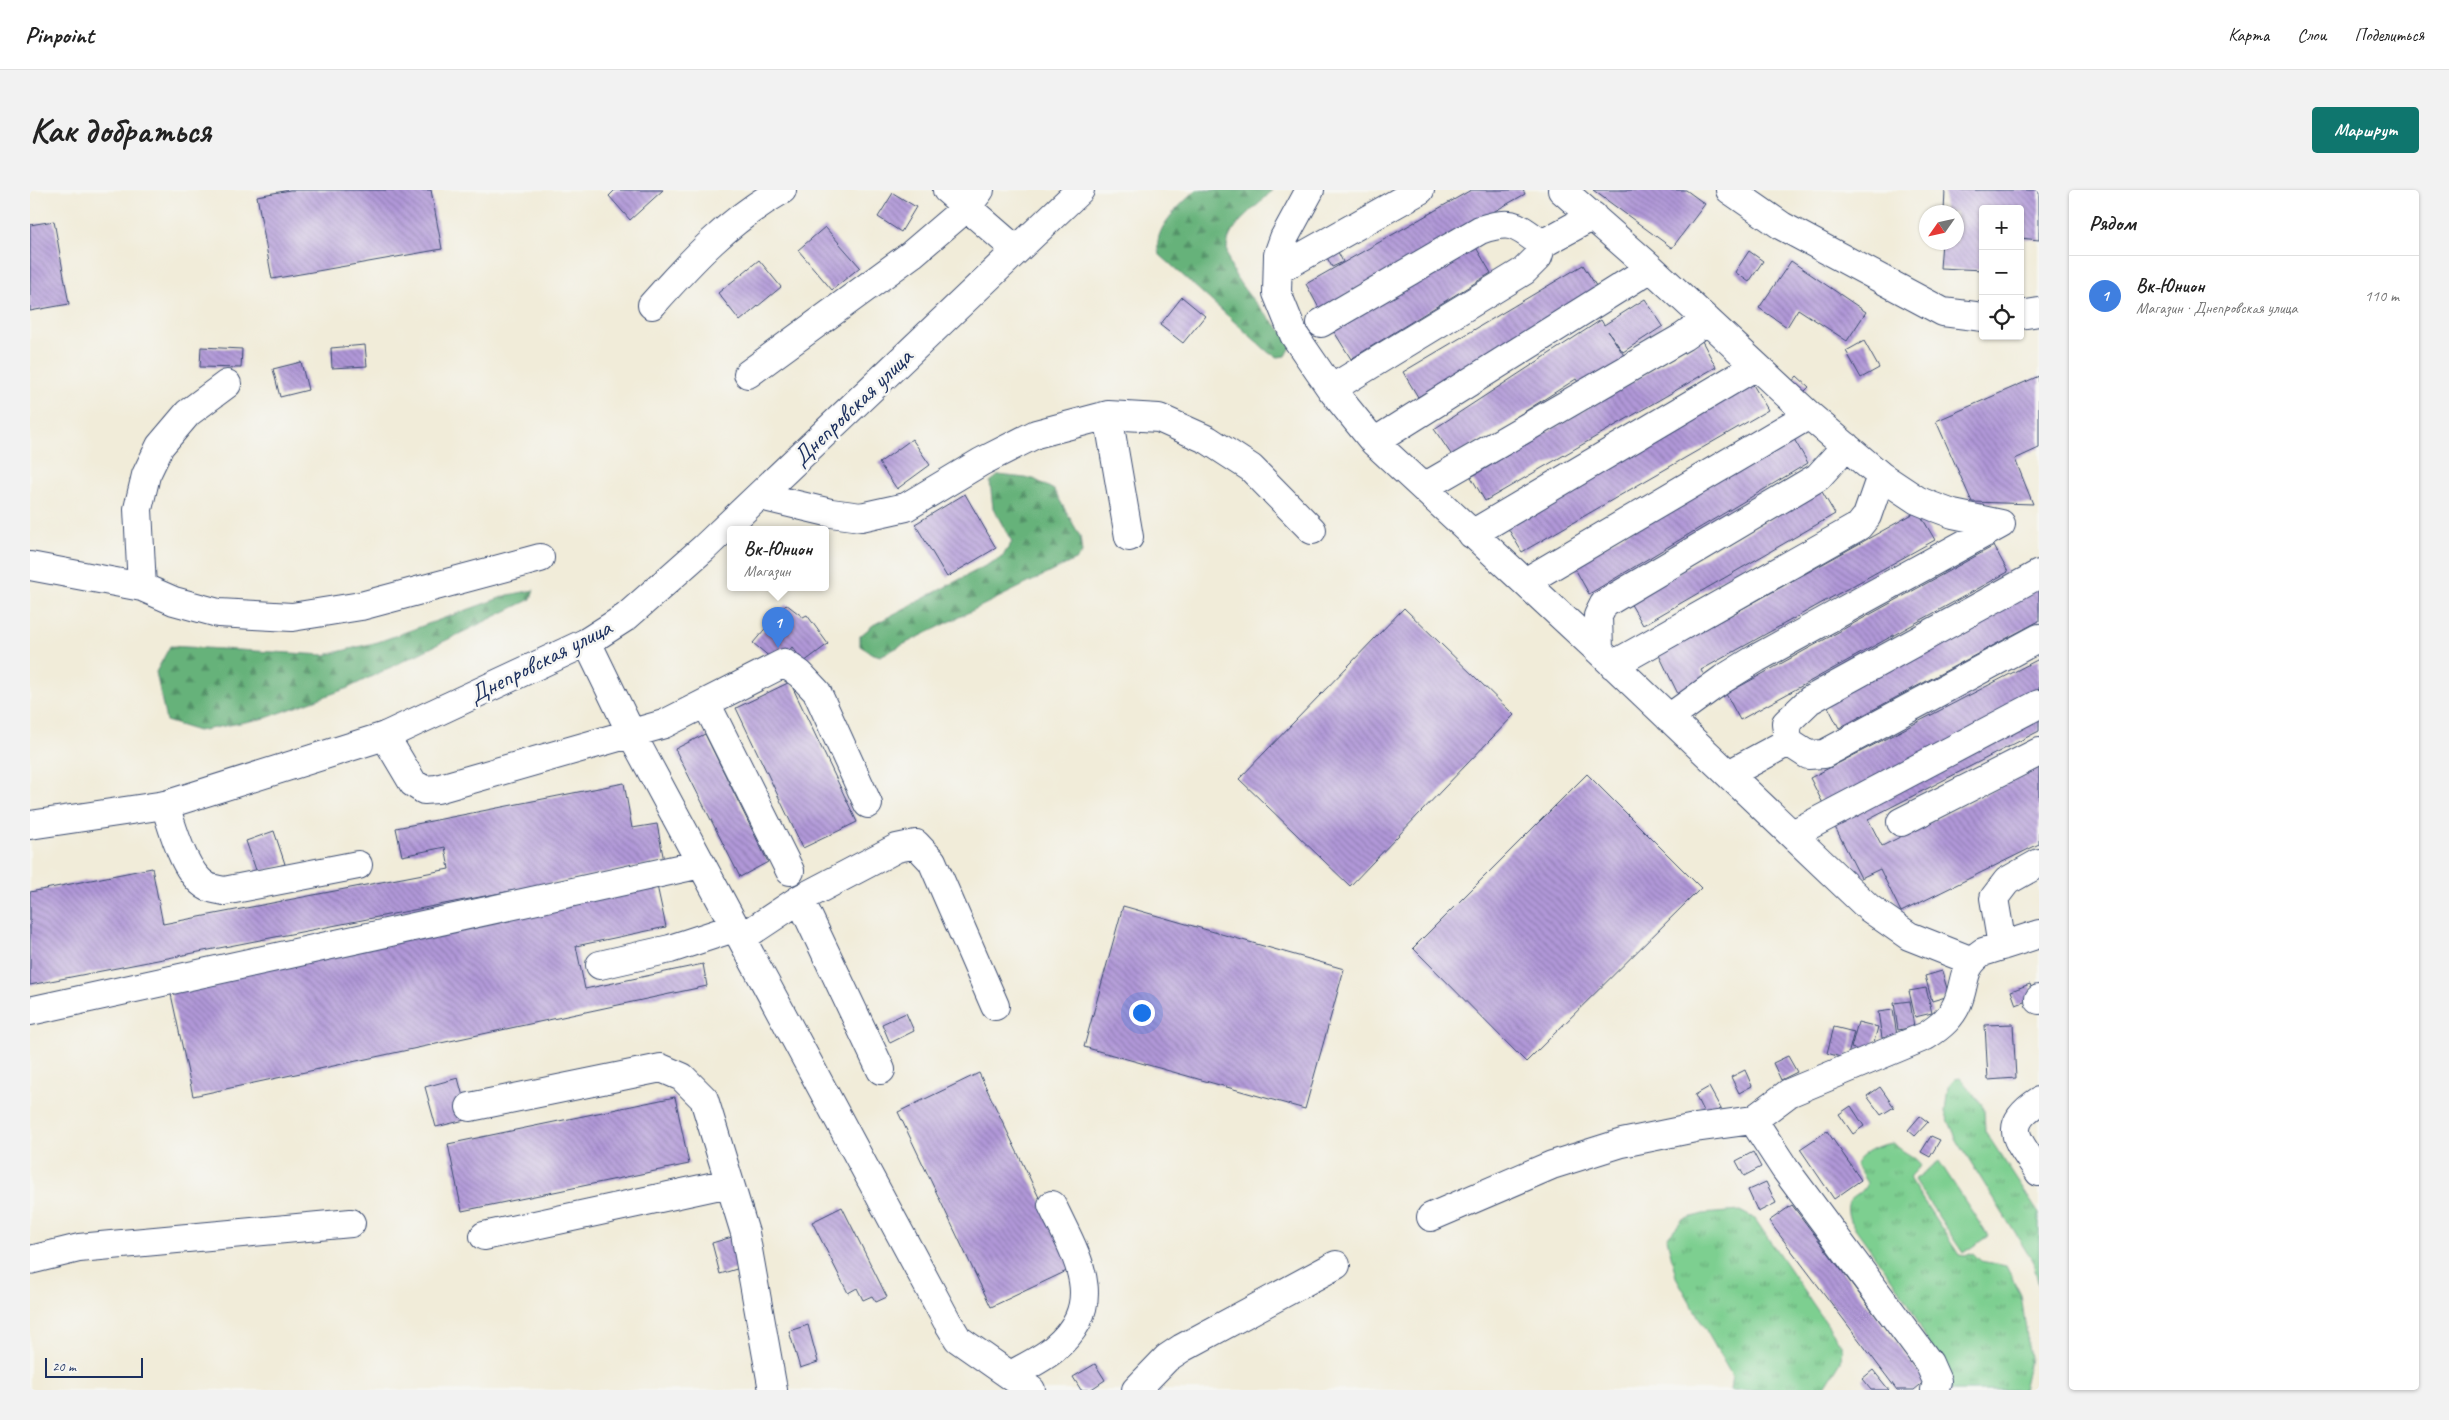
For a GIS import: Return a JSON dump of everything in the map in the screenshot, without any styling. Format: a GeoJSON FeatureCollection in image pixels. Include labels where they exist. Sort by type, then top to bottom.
{"type":"FeatureCollection","features":[{"type":"Feature","properties":{"kind":"main road"},"geometry":{"type":"LineString","coordinates":[[652,305],[697,253],[741,216],[782,190]]}},
{"type":"Feature","properties":{"kind":"main road"},"geometry":{"type":"LineString","coordinates":[[947,190],[973,199],[1016,250]]}},
{"type":"Feature","properties":{"kind":"main road","name":"Днепровская улица"},"geometry":{"type":"LineString","coordinates":[[728,526],[1080,190]]}},
{"type":"Feature","properties":{"kind":"main road"},"geometry":{"type":"LineString","coordinates":[[1310,190],[1284,238],[1278,254],[1277,293],[1294,335],[1331,389],[1374,442],[1793,834],[1869,908],[1909,936],[1972,961]]}},
{"type":"Feature","properties":{"kind":"main road"},"geometry":{"type":"LineString","coordinates":[[1278,270],[1420,190]]}},
{"type":"Feature","properties":{"kind":"main road"},"geometry":{"type":"LineString","coordinates":[[1562,190],[1652,268],[1809,416],[1881,476],[1918,500],[1934,507],[1953,514],[2001,524],[1757,658],[1723,679],[1669,718]]}},
{"type":"Feature","properties":{"kind":"main road"},"geometry":{"type":"LineString","coordinates":[[1730,190],[1782,226],[1943,312],[1979,316]]}},
{"type":"Feature","properties":{"kind":"main road"},"geometry":{"type":"LineString","coordinates":[[748,374],[876,282],[973,199]]}},
{"type":"Feature","properties":{"kind":"main road"},"geometry":{"type":"LineString","coordinates":[[1331,389],[1524,271],[1538,256],[1542,244],[1593,216]]}},
{"type":"Feature","properties":{"kind":"main road"},"geometry":{"type":"LineString","coordinates":[[1321,323],[1480,230],[1500,223],[1518,226],[1542,244]]}},
{"type":"Feature","properties":{"kind":"main road"},"geometry":{"type":"LineString","coordinates":[[1374,442],[1652,268]]}},
{"type":"Feature","properties":{"kind":"main road"},"geometry":{"type":"LineString","coordinates":[[2024,314],[2039,312]]}},
{"type":"Feature","properties":{"kind":"main road"},"geometry":{"type":"LineString","coordinates":[[1424,487],[1683,337],[1707,320]]}},
{"type":"Feature","properties":{"kind":"main road"},"geometry":{"type":"LineString","coordinates":[[1472,534],[1756,366]]}},
{"type":"Feature","properties":{"kind":"main road"},"geometry":{"type":"LineString","coordinates":[[142,587],[138,509],[146,475],[160,446],[188,413],[227,384]]}},
{"type":"Feature","properties":{"kind":"main road"},"geometry":{"type":"LineString","coordinates":[[760,496],[831,513],[861,517],[906,507],[981,462],[1036,434],[1108,415],[1159,418],[1208,440],[1251,468],[1312,530]]}},
{"type":"Feature","properties":{"kind":"main road"},"geometry":{"type":"LineString","coordinates":[[1108,415],[1129,537]]}},
{"type":"Feature","properties":{"kind":"main road"},"geometry":{"type":"LineString","coordinates":[[1525,582],[1809,416]]}},
{"type":"Feature","properties":{"kind":"main road"},"geometry":{"type":"LineString","coordinates":[[1606,658],[1596,631],[1598,616],[1604,604],[1818,477],[1846,446]]}},
{"type":"Feature","properties":{"kind":"main road"},"geometry":{"type":"LineString","coordinates":[[1606,658],[1859,526],[1867,516],[1881,476]]}},
{"type":"Feature","properties":{"kind":"main road","name":"Днепровская улица"},"geometry":{"type":"LineString","coordinates":[[30,825],[165,805],[385,736],[587,642],[626,617],[668,582],[727,527]]}},
{"type":"Feature","properties":{"kind":"main road"},"geometry":{"type":"LineString","coordinates":[[30,566],[142,587],[174,602],[218,614],[292,617],[361,606],[540,558]]}},
{"type":"Feature","properties":{"kind":"main road"},"geometry":{"type":"LineString","coordinates":[[1788,742],[1786,723],[1810,700],[2039,574]]}},
{"type":"Feature","properties":{"kind":"main road"},"geometry":{"type":"LineString","coordinates":[[1788,742],[1808,755],[1824,754],[2039,638]]}},
{"type":"Feature","properties":{"kind":"main road"},"geometry":{"type":"LineString","coordinates":[[587,642],[632,734],[740,932],[947,1321],[958,1339],[1021,1382],[1071,1332],[1083,1306],[1085,1282],[1052,1204]]}},
{"type":"Feature","properties":{"kind":"main road"},"geometry":{"type":"LineString","coordinates":[[385,736],[413,783],[424,790],[438,789],[664,724],[784,663],[800,674],[817,692],[868,804]]}},
{"type":"Feature","properties":{"kind":"main road"},"geometry":{"type":"LineString","coordinates":[[706,703],[790,871]]}},
{"type":"Feature","properties":{"kind":"main road"},"geometry":{"type":"LineString","coordinates":[[1793,834],[2039,704]]}},
{"type":"Feature","properties":{"kind":"main road"},"geometry":{"type":"LineString","coordinates":[[1729,774],[1788,742]]}},
{"type":"Feature","properties":{"kind":"main road"},"geometry":{"type":"LineString","coordinates":[[1901,822],[2039,752]]}},
{"type":"Feature","properties":{"kind":"main road"},"geometry":{"type":"LineString","coordinates":[[165,805],[180,850],[199,879],[209,887],[224,891],[358,865]]}},
{"type":"Feature","properties":{"kind":"main road"},"geometry":{"type":"LineString","coordinates":[[600,965],[740,932],[897,848],[916,844],[932,860],[995,1006]]}},
{"type":"Feature","properties":{"kind":"main road"},"geometry":{"type":"LineString","coordinates":[[2002,946],[1994,898],[2007,881],[2039,863]]}},
{"type":"Feature","properties":{"kind":"main road"},"geometry":{"type":"LineString","coordinates":[[30,1011],[702,864]]}},
{"type":"Feature","properties":{"kind":"main road"},"geometry":{"type":"LineString","coordinates":[[800,899],[881,1070]]}},
{"type":"Feature","properties":{"kind":"main road"},"geometry":{"type":"LineString","coordinates":[[1431,1217],[1552,1165],[1613,1146],[1659,1134],[1753,1120],[1789,1094],[1926,1036],[1946,1022],[1956,1006],[1964,976],[1972,961],[1983,952],[2039,934]]}},
{"type":"Feature","properties":{"kind":"main road"},"geometry":{"type":"LineString","coordinates":[[470,1107],[661,1068],[682,1077],[704,1099],[745,1234],[773,1390]]}},
{"type":"Feature","properties":{"kind":"main road"},"geometry":{"type":"LineString","coordinates":[[2039,1101],[2021,1114],[2016,1124],[2017,1138],[2039,1172]]}},
{"type":"Feature","properties":{"kind":"main road"},"geometry":{"type":"LineString","coordinates":[[1753,1120],[1785,1168],[1929,1363],[1937,1381],[1936,1390]]}},
{"type":"Feature","properties":{"kind":"main road"},"geometry":{"type":"LineString","coordinates":[[484,1236],[729,1183]]}},
{"type":"Feature","properties":{"kind":"main road"},"geometry":{"type":"LineString","coordinates":[[30,1260],[79,1248],[350,1223]]}},
{"type":"Feature","properties":{"kind":"main road"},"geometry":{"type":"LineString","coordinates":[[1136,1390],[1167,1358],[1182,1348],[1336,1265]]}},
{"type":"Feature","properties":{"kind":"green space"},"geometry":{"type":"Polygon","coordinates":[[[1196,190],[1272,190],[1236,226],[1227,246],[1229,260],[1235,275],[1244,289],[1289,339],[1291,347],[1286,356],[1278,357],[1269,353],[1159,254],[1159,236],[1163,227],[1175,211],[1196,190]]]}},
{"type":"Feature","properties":{"kind":"green space"},"geometry":{"type":"Polygon","coordinates":[[[999,475],[1034,479],[1054,490],[1080,536],[1082,553],[1077,559],[880,656],[860,646],[860,636],[873,625],[1002,557],[1012,542],[993,508],[990,482],[999,475]]]}},
{"type":"Feature","properties":{"kind":"green space"},"geometry":{"type":"Polygon","coordinates":[[[534,590],[531,599],[348,688],[266,718],[198,731],[166,721],[156,672],[170,646],[325,655],[378,642],[508,595],[534,590]]]}},
{"type":"Feature","properties":{"kind":"green space"},"geometry":{"type":"Polygon","coordinates":[[[1960,1078],[1981,1103],[1984,1109],[1985,1131],[2039,1214],[2039,1286],[2033,1262],[1957,1140],[1945,1112],[1948,1087],[1955,1079],[1960,1078]]]}},
{"type":"Feature","properties":{"kind":"green space"},"geometry":{"type":"Polygon","coordinates":[[[1894,1143],[1915,1158],[1921,1165],[1911,1176],[1910,1180],[1959,1255],[1965,1256],[1973,1253],[1981,1261],[2006,1266],[2021,1295],[2030,1358],[2023,1390],[1944,1390],[1934,1355],[1908,1302],[1850,1221],[1848,1212],[1849,1202],[1864,1189],[1867,1183],[1855,1164],[1872,1149],[1894,1143]]]}},
{"type":"Feature","properties":{"kind":"green space"},"geometry":{"type":"Polygon","coordinates":[[[1939,1161],[1988,1236],[1963,1253],[1914,1180],[1939,1161]]]}},
{"type":"Feature","properties":{"kind":"green space"},"geometry":{"type":"Polygon","coordinates":[[[1740,1211],[1755,1219],[1842,1346],[1841,1361],[1823,1390],[1730,1390],[1732,1376],[1676,1277],[1667,1238],[1682,1220],[1703,1214],[1740,1211]]]}},
{"type":"Feature","properties":{"kind":"building"},"geometry":{"type":"Polygon","coordinates":[[[290,190],[431,190],[442,249],[272,279],[257,196],[290,190]]]}},
{"type":"Feature","properties":{"kind":"building"},"geometry":{"type":"Polygon","coordinates":[[[615,190],[663,190],[630,220],[609,196],[615,190]]]}},
{"type":"Feature","properties":{"kind":"building"},"geometry":{"type":"Polygon","coordinates":[[[1471,190],[1523,190],[1525,194],[1320,310],[1306,284],[1471,190]]]}},
{"type":"Feature","properties":{"kind":"building"},"geometry":{"type":"Polygon","coordinates":[[[1593,190],[1686,190],[1705,204],[1672,248],[1593,190]]]}},
{"type":"Feature","properties":{"kind":"building"},"geometry":{"type":"Polygon","coordinates":[[[1945,190],[2039,190],[2039,240],[2024,238],[2024,205],[1979,205],[1979,270],[1940,268],[1941,250],[1964,250],[1964,205],[1944,205],[1945,190]]]}},
{"type":"Feature","properties":{"kind":"building"},"geometry":{"type":"Polygon","coordinates":[[[893,193],[916,207],[901,232],[878,217],[893,193]]]}},
{"type":"Feature","properties":{"kind":"building"},"geometry":{"type":"Polygon","coordinates":[[[54,221],[69,304],[30,311],[30,225],[54,221]]]}},
{"type":"Feature","properties":{"kind":"building"},"geometry":{"type":"Polygon","coordinates":[[[825,227],[860,267],[832,290],[798,250],[825,227]]]}},
{"type":"Feature","properties":{"kind":"building"},"geometry":{"type":"Polygon","coordinates":[[[1334,244],[1343,262],[1332,267],[1323,250],[1334,244]]]}},
{"type":"Feature","properties":{"kind":"building"},"geometry":{"type":"Polygon","coordinates":[[[1474,244],[1491,273],[1351,359],[1333,330],[1474,244]]]}},
{"type":"Feature","properties":{"kind":"building"},"geometry":{"type":"Polygon","coordinates":[[[1749,251],[1763,261],[1749,282],[1735,272],[1749,251]]]}},
{"type":"Feature","properties":{"kind":"building"},"geometry":{"type":"Polygon","coordinates":[[[759,260],[781,287],[740,321],[718,293],[759,260]]]}},
{"type":"Feature","properties":{"kind":"building"},"geometry":{"type":"Polygon","coordinates":[[[1791,261],[1866,312],[1847,341],[1798,309],[1787,327],[1759,308],[1791,261]]]}},
{"type":"Feature","properties":{"kind":"building"},"geometry":{"type":"Polygon","coordinates":[[[1583,265],[1598,289],[1418,397],[1403,372],[1583,265]]]}},
{"type":"Feature","properties":{"kind":"building"},"geometry":{"type":"Polygon","coordinates":[[[1182,297],[1205,316],[1183,343],[1160,325],[1182,297]]]}},
{"type":"Feature","properties":{"kind":"building"},"geometry":{"type":"Polygon","coordinates":[[[1645,299],[1663,326],[1623,352],[1608,331],[1627,360],[1582,388],[1576,379],[1453,457],[1434,429],[1601,320],[1604,325],[1645,299]]]}},
{"type":"Feature","properties":{"kind":"building"},"geometry":{"type":"Polygon","coordinates":[[[1702,341],[1716,367],[1485,501],[1471,477],[1702,341]]]}},
{"type":"Feature","properties":{"kind":"building"},"geometry":{"type":"Polygon","coordinates":[[[1864,341],[1879,368],[1861,378],[1846,351],[1864,341]]]}},
{"type":"Feature","properties":{"kind":"building"},"geometry":{"type":"Polygon","coordinates":[[[365,345],[367,366],[332,368],[331,348],[365,345]]]}},
{"type":"Feature","properties":{"kind":"building"},"geometry":{"type":"Polygon","coordinates":[[[201,347],[242,349],[241,368],[200,367],[201,347]]]}},
{"type":"Feature","properties":{"kind":"building"},"geometry":{"type":"Polygon","coordinates":[[[301,362],[308,390],[280,397],[273,369],[301,362]]]}},
{"type":"Feature","properties":{"kind":"building"},"geometry":{"type":"Polygon","coordinates":[[[1797,376],[1809,387],[1801,395],[1790,384],[1797,376]]]}},
{"type":"Feature","properties":{"kind":"building"},"geometry":{"type":"Polygon","coordinates":[[[2039,376],[2039,448],[2015,459],[2033,504],[1972,502],[1936,421],[2039,376]]]}},
{"type":"Feature","properties":{"kind":"building"},"geometry":{"type":"Polygon","coordinates":[[[1752,383],[1768,410],[1522,552],[1506,525],[1752,383]]]}},
{"type":"Feature","properties":{"kind":"building"},"geometry":{"type":"Polygon","coordinates":[[[1791,434],[1808,463],[1589,594],[1573,565],[1791,434]]]}},
{"type":"Feature","properties":{"kind":"building"},"geometry":{"type":"Polygon","coordinates":[[[912,439],[930,465],[897,489],[879,463],[912,439]]]}},
{"type":"Feature","properties":{"kind":"building"},"geometry":{"type":"Polygon","coordinates":[[[1821,490],[1835,514],[1643,625],[1629,601],[1821,490]]]}},
{"type":"Feature","properties":{"kind":"building"},"geometry":{"type":"Polygon","coordinates":[[[965,494],[996,548],[947,577],[915,524],[965,494]]]}},
{"type":"Feature","properties":{"kind":"building"},"geometry":{"type":"Polygon","coordinates":[[[1918,511],[1935,540],[1701,670],[1706,680],[1678,694],[1659,655],[1918,511]]]}},
{"type":"Feature","properties":{"kind":"building"},"geometry":{"type":"Polygon","coordinates":[[[1994,546],[2008,572],[1740,720],[1726,694],[1994,546]]]}},
{"type":"Feature","properties":{"kind":"building"},"geometry":{"type":"Polygon","coordinates":[[[2039,584],[2039,621],[1839,728],[1825,701],[2039,584]]]}},
{"type":"Feature","properties":{"kind":"building"},"geometry":{"type":"Polygon","coordinates":[[[786,604],[803,617],[807,615],[828,644],[804,662],[792,647],[778,664],[753,643],[786,604]]]}},
{"type":"Feature","properties":{"kind":"building"},"geometry":{"type":"Polygon","coordinates":[[[1404,608],[1514,715],[1350,886],[1239,779],[1404,608]]]}},
{"type":"Feature","properties":{"kind":"building"},"geometry":{"type":"Polygon","coordinates":[[[2039,659],[2039,731],[1868,819],[1882,846],[2039,768],[2039,844],[1901,912],[1880,869],[1861,878],[1810,778],[2039,659]]]}},
{"type":"Feature","properties":{"kind":"building"},"geometry":{"type":"Polygon","coordinates":[[[790,682],[857,822],[803,848],[736,708],[790,682]]]}},
{"type":"Feature","properties":{"kind":"building"},"geometry":{"type":"Polygon","coordinates":[[[705,734],[768,862],[740,877],[675,749],[705,734]]]}},
{"type":"Feature","properties":{"kind":"building"},"geometry":{"type":"Polygon","coordinates":[[[1587,774],[1701,888],[1526,1062],[1413,948],[1587,774]]]}},
{"type":"Feature","properties":{"kind":"building"},"geometry":{"type":"Polygon","coordinates":[[[624,783],[632,828],[657,824],[664,861],[30,985],[30,892],[152,868],[163,924],[449,869],[445,847],[402,856],[396,828],[624,783]]]}},
{"type":"Feature","properties":{"kind":"building"},"geometry":{"type":"Polygon","coordinates":[[[274,831],[285,864],[257,873],[246,841],[274,831]]]}},
{"type":"Feature","properties":{"kind":"building"},"geometry":{"type":"Polygon","coordinates":[[[656,881],[666,927],[576,946],[585,989],[703,964],[707,986],[193,1096],[169,985],[656,881]]]}},
{"type":"Feature","properties":{"kind":"building"},"geometry":{"type":"Polygon","coordinates":[[[1123,906],[1344,969],[1305,1109],[1084,1047],[1123,906]]]}},
{"type":"Feature","properties":{"kind":"building"},"geometry":{"type":"Polygon","coordinates":[[[1942,971],[1949,996],[1932,1001],[1925,976],[1942,971]]]}},
{"type":"Feature","properties":{"kind":"building"},"geometry":{"type":"Polygon","coordinates":[[[2030,984],[2035,998],[2016,1005],[2011,991],[2030,984]]]}},
{"type":"Feature","properties":{"kind":"building"},"geometry":{"type":"Polygon","coordinates":[[[1926,988],[1932,1013],[1915,1017],[1909,991],[1926,988]]]}},
{"type":"Feature","properties":{"kind":"building"},"geometry":{"type":"Polygon","coordinates":[[[1910,1001],[1914,1027],[1898,1030],[1894,1003],[1910,1001]]]}},
{"type":"Feature","properties":{"kind":"building"},"geometry":{"type":"Polygon","coordinates":[[[1893,1010],[1897,1036],[1882,1038],[1878,1012],[1893,1010]]]}},
{"type":"Feature","properties":{"kind":"building"},"geometry":{"type":"Polygon","coordinates":[[[906,1013],[914,1031],[890,1043],[882,1024],[906,1013]]]}},
{"type":"Feature","properties":{"kind":"building"},"geometry":{"type":"Polygon","coordinates":[[[1858,1022],[1878,1027],[1871,1053],[1851,1048],[1858,1022]]]}},
{"type":"Feature","properties":{"kind":"building"},"geometry":{"type":"Polygon","coordinates":[[[2013,1024],[2016,1078],[1988,1080],[1985,1025],[2013,1024]]]}},
{"type":"Feature","properties":{"kind":"building"},"geometry":{"type":"Polygon","coordinates":[[[1834,1027],[1854,1032],[1847,1059],[1827,1053],[1834,1027]]]}},
{"type":"Feature","properties":{"kind":"building"},"geometry":{"type":"Polygon","coordinates":[[[1788,1056],[1797,1072],[1781,1080],[1773,1063],[1788,1056]]]}},
{"type":"Feature","properties":{"kind":"building"},"geometry":{"type":"Polygon","coordinates":[[[1745,1070],[1752,1086],[1739,1093],[1731,1077],[1745,1070]]]}},
{"type":"Feature","properties":{"kind":"building"},"geometry":{"type":"Polygon","coordinates":[[[979,1073],[1073,1268],[991,1307],[898,1112],[979,1073]]]}},
{"type":"Feature","properties":{"kind":"building"},"geometry":{"type":"Polygon","coordinates":[[[458,1078],[469,1119],[436,1127],[425,1087],[458,1078]]]}},
{"type":"Feature","properties":{"kind":"building"},"geometry":{"type":"Polygon","coordinates":[[[1709,1087],[1721,1109],[1706,1117],[1695,1095],[1709,1087]]]}},
{"type":"Feature","properties":{"kind":"building"},"geometry":{"type":"Polygon","coordinates":[[[1880,1087],[1894,1107],[1881,1115],[1867,1096],[1880,1087]]]}},
{"type":"Feature","properties":{"kind":"building"},"geometry":{"type":"Polygon","coordinates":[[[675,1097],[689,1164],[462,1211],[448,1144],[675,1097]]]}},
{"type":"Feature","properties":{"kind":"building"},"geometry":{"type":"Polygon","coordinates":[[[1851,1106],[1864,1126],[1853,1134],[1839,1114],[1851,1106]]]}},
{"type":"Feature","properties":{"kind":"building"},"geometry":{"type":"Polygon","coordinates":[[[1920,1116],[1928,1122],[1915,1136],[1908,1130],[1920,1116]]]}},
{"type":"Feature","properties":{"kind":"building"},"geometry":{"type":"Polygon","coordinates":[[[1827,1131],[1861,1180],[1834,1199],[1800,1149],[1827,1131]]]}},
{"type":"Feature","properties":{"kind":"building"},"geometry":{"type":"Polygon","coordinates":[[[1931,1136],[1940,1140],[1930,1157],[1921,1152],[1931,1136]]]}},
{"type":"Feature","properties":{"kind":"building"},"geometry":{"type":"Polygon","coordinates":[[[1753,1152],[1761,1167],[1744,1176],[1736,1161],[1753,1152]]]}},
{"type":"Feature","properties":{"kind":"building"},"geometry":{"type":"Polygon","coordinates":[[[1766,1182],[1776,1203],[1758,1212],[1748,1190],[1766,1182]]]}},
{"type":"Feature","properties":{"kind":"building"},"geometry":{"type":"Polygon","coordinates":[[[1792,1205],[1925,1381],[1914,1390],[1897,1390],[1769,1221],[1792,1205]]]}},
{"type":"Feature","properties":{"kind":"building"},"geometry":{"type":"Polygon","coordinates":[[[842,1207],[887,1297],[876,1302],[872,1296],[863,1300],[857,1288],[848,1293],[812,1222],[842,1207]]]}},
{"type":"Feature","properties":{"kind":"building"},"geometry":{"type":"Polygon","coordinates":[[[732,1237],[740,1268],[720,1274],[712,1243],[732,1237]]]}},
{"type":"Feature","properties":{"kind":"building"},"geometry":{"type":"Polygon","coordinates":[[[808,1325],[818,1362],[800,1368],[789,1331],[808,1325]]]}},
{"type":"Feature","properties":{"kind":"building"},"geometry":{"type":"Polygon","coordinates":[[[1095,1364],[1105,1380],[1090,1390],[1081,1390],[1073,1377],[1095,1364]]]}},
{"type":"Feature","properties":{"kind":"building"},"geometry":{"type":"Polygon","coordinates":[[[1873,1370],[1889,1390],[1871,1390],[1862,1379],[1873,1370]]]}},
{"type":"Feature","properties":{"kind":"place","name":"Вк-Юнион"},"geometry":{"type":"Point","coordinates":[778,648]}}]}
